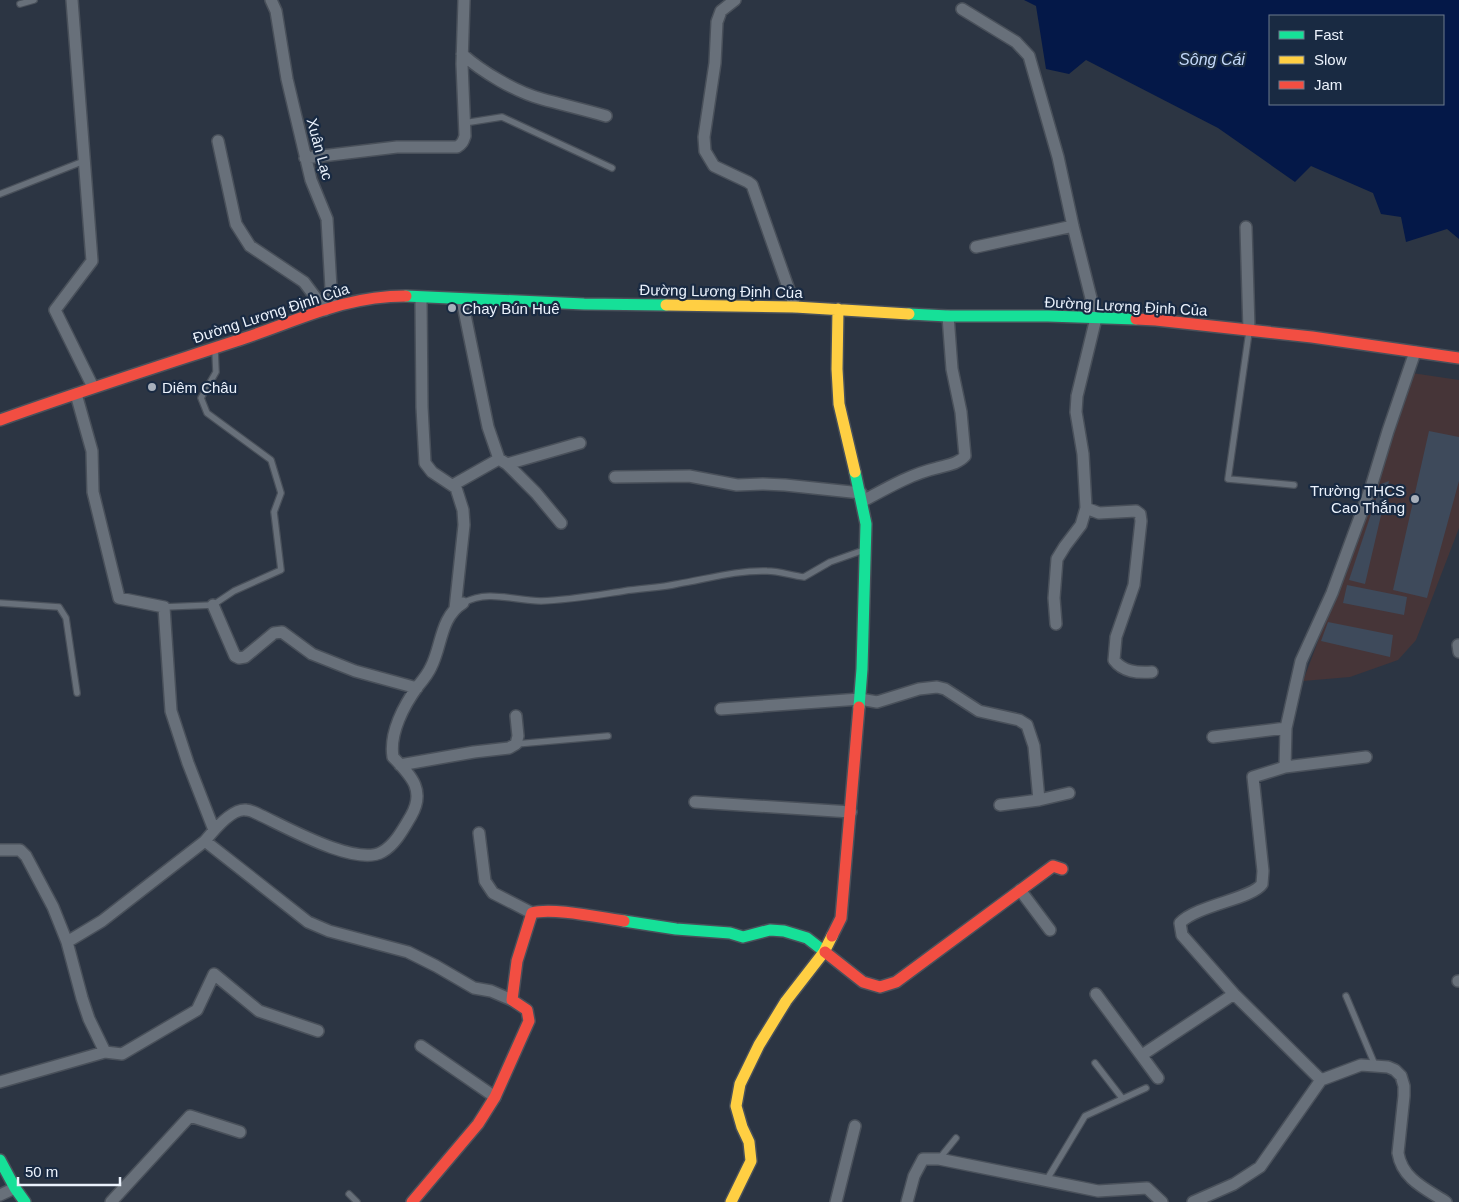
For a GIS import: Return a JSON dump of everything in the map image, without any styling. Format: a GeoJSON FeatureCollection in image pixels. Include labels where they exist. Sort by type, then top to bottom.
{"type":"FeatureCollection","features":[{"type":"Feature","properties":{"kind":"street"},"geometry":{"type":"LineString","coordinates":[[72,0],[92,261],[55,310],[93,387]]}},
{"type":"Feature","properties":{"kind":"street","name":"Xuân Lạc"},"geometry":{"type":"LineString","coordinates":[[272,0],[276,11],[286,79],[305,158],[311,180],[327,219],[328,308]]}},
{"type":"Feature","properties":{"kind":"street"},"geometry":{"type":"LineString","coordinates":[[305,158],[397,147],[457,147],[463,142],[462,54],[464,0]]}},
{"type":"Feature","properties":{"kind":"street"},"geometry":{"type":"LineString","coordinates":[[735,0],[721,11],[717,22],[715,64],[704,138],[705,151],[714,166],[752,185],[795,307]]}},
{"type":"Feature","properties":{"kind":"street"},"geometry":{"type":"LineString","coordinates":[[962,9],[1016,42],[1029,56],[1058,157],[1096,318],[1077,396],[1076,412],[1083,454],[1086,508],[1081,525],[1057,559],[1054,598],[1056,624]]}},
{"type":"Feature","properties":{"kind":"street"},"geometry":{"type":"LineString","coordinates":[[462,54],[475,65],[507,85],[541,99],[574,106],[606,116]]}},
{"type":"Feature","properties":{"kind":"street"},"geometry":{"type":"LineString","coordinates":[[218,141],[236,224],[250,246],[304,282],[328,308]]}},
{"type":"Feature","properties":{"kind":"street"},"geometry":{"type":"LineString","coordinates":[[976,246],[1073,226]]}},
{"type":"Feature","properties":{"kind":"street"},"geometry":{"type":"LineString","coordinates":[[1246,227],[1249,330]]}},
{"type":"Feature","properties":{"kind":"street","name":"Đường Lương Định Của"},"geometry":{"type":"LineString","coordinates":[[0,420],[328,308],[378,297],[584,304],[795,307],[948,316],[1156,320],[1249,330],[1459,358]]}},
{"type":"Feature","properties":{"kind":"street"},"geometry":{"type":"LineString","coordinates":[[68,942],[109,915],[205,841],[214,830],[240,810],[246,810],[330,847],[349,853],[373,856],[386,850],[412,814],[417,802],[418,793],[416,785],[393,757],[395,732],[400,718],[417,688],[432,667],[440,638],[459,606],[464,525],[461,502],[454,485],[437,476],[427,468],[425,463],[422,407],[421,298]]}},
{"type":"Feature","properties":{"kind":"street"},"geometry":{"type":"LineString","coordinates":[[462,300],[488,427],[503,462],[536,493],[561,523]]}},
{"type":"Feature","properties":{"kind":"street"},"geometry":{"type":"LineString","coordinates":[[731,1202],[751,1161],[749,1142],[736,1106],[740,1084],[759,1045],[786,1001],[824,952],[841,918],[862,669],[866,524],[862,497],[840,405],[836,374],[838,309]]}},
{"type":"Feature","properties":{"kind":"street"},"geometry":{"type":"LineString","coordinates":[[615,477],[690,476],[737,485],[785,485],[862,497],[926,470],[961,461],[965,456],[965,446],[961,412],[952,369],[948,316]]}},
{"type":"Feature","properties":{"kind":"street"},"geometry":{"type":"LineString","coordinates":[[1285,767],[1286,728],[1301,661],[1332,593],[1368,496],[1415,352]]}},
{"type":"Feature","properties":{"kind":"street"},"geometry":{"type":"LineString","coordinates":[[76,394],[92,450],[92,492],[119,598],[164,607],[171,711],[188,763],[214,830]]}},
{"type":"Feature","properties":{"kind":"street"},"geometry":{"type":"LineString","coordinates":[[454,485],[503,462],[580,443]]}},
{"type":"Feature","properties":{"kind":"street"},"geometry":{"type":"LineString","coordinates":[[1086,508],[1099,513],[1136,511],[1140,514],[1141,521],[1134,585],[1116,636],[1114,660],[1119,667],[1131,671],[1152,672]]}},
{"type":"Feature","properties":{"kind":"street"},"geometry":{"type":"LineString","coordinates":[[213,605],[235,656],[239,658],[245,657],[274,633],[282,632],[312,654],[355,671],[417,688]]}},
{"type":"Feature","properties":{"kind":"street"},"geometry":{"type":"LineString","coordinates":[[1458,645],[1459,652]]}},
{"type":"Feature","properties":{"kind":"street"},"geometry":{"type":"LineString","coordinates":[[720,710],[860,699],[877,702],[919,689],[937,687],[945,689],[979,711],[1019,720],[1027,725],[1034,746],[1039,800]]}},
{"type":"Feature","properties":{"kind":"street"},"geometry":{"type":"LineString","coordinates":[[400,765],[509,748],[516,744],[518,736],[516,716]]}},
{"type":"Feature","properties":{"kind":"street"},"geometry":{"type":"LineString","coordinates":[[1213,737],[1286,728]]}},
{"type":"Feature","properties":{"kind":"street"},"geometry":{"type":"LineString","coordinates":[[1321,1080],[1234,994],[1182,934],[1180,922],[1210,906],[1260,887],[1262,884],[1263,871],[1253,777],[1285,767],[1366,757]]}},
{"type":"Feature","properties":{"kind":"street"},"geometry":{"type":"LineString","coordinates":[[1000,805],[1039,800],[1069,793]]}},
{"type":"Feature","properties":{"kind":"street"},"geometry":{"type":"LineString","coordinates":[[696,802],[851,812]]}},
{"type":"Feature","properties":{"kind":"street"},"geometry":{"type":"LineString","coordinates":[[479,833],[485,881],[488,888],[493,893],[532,913],[539,911],[575,914],[676,929],[730,933],[743,937],[770,930],[784,931],[807,938],[864,982],[880,987],[896,982],[1053,866],[1062,869]]}},
{"type":"Feature","properties":{"kind":"street"},"geometry":{"type":"LineString","coordinates":[[205,841],[308,922],[329,931],[408,952],[474,988],[491,991],[512,1000],[529,1012],[529,1021],[495,1097],[478,1124],[412,1202]]}},
{"type":"Feature","properties":{"kind":"street"},"geometry":{"type":"LineString","coordinates":[[0,850],[20,850],[26,856],[53,906],[68,942],[89,1019],[105,1052]]}},
{"type":"Feature","properties":{"kind":"street"},"geometry":{"type":"LineString","coordinates":[[1020,890],[1050,930]]}},
{"type":"Feature","properties":{"kind":"street"},"geometry":{"type":"LineString","coordinates":[[512,1000],[517,961],[532,913]]}},
{"type":"Feature","properties":{"kind":"street"},"geometry":{"type":"LineString","coordinates":[[0,1082],[105,1052],[122,1054],[197,1010],[214,974],[260,1011],[318,1031]]}},
{"type":"Feature","properties":{"kind":"street"},"geometry":{"type":"LineString","coordinates":[[1096,994],[1158,1078]]}},
{"type":"Feature","properties":{"kind":"street"},"geometry":{"type":"LineString","coordinates":[[1142,1055],[1234,994]]}},
{"type":"Feature","properties":{"kind":"street"},"geometry":{"type":"LineString","coordinates":[[421,1046],[495,1097]]}},
{"type":"Feature","properties":{"kind":"street"},"geometry":{"type":"LineString","coordinates":[[1193,1202],[1234,1184],[1260,1167],[1321,1080],[1361,1065],[1388,1067],[1395,1070],[1401,1076],[1404,1096],[1398,1153],[1399,1161],[1411,1180],[1446,1202]]}},
{"type":"Feature","properties":{"kind":"street"},"geometry":{"type":"LineString","coordinates":[[111,1202],[190,1116],[240,1132]]}},
{"type":"Feature","properties":{"kind":"street"},"geometry":{"type":"LineString","coordinates":[[836,1202],[855,1126]]}},
{"type":"Feature","properties":{"kind":"street"},"geometry":{"type":"LineString","coordinates":[[907,1202],[914,1176],[923,1159],[938,1159],[1098,1191],[1146,1188],[1162,1202]]}},
{"type":"Feature","properties":{"kind":"street"},"geometry":{"type":"LineString","coordinates":[[0,1160],[25,1202]]}},
{"type":"Feature","properties":{"kind":"street"},"geometry":{"type":"LineString","coordinates":[[0,1195],[15,1188]]}},
{"type":"Feature","properties":{"kind":"lane"},"geometry":{"type":"LineString","coordinates":[[20,4],[34,0]]}},
{"type":"Feature","properties":{"kind":"lane"},"geometry":{"type":"LineString","coordinates":[[464,123],[502,117],[612,168]]}},
{"type":"Feature","properties":{"kind":"lane"},"geometry":{"type":"LineString","coordinates":[[0,194],[84,160]]}},
{"type":"Feature","properties":{"kind":"lane"},"geometry":{"type":"LineString","coordinates":[[1249,330],[1228,479],[1294,485]]}},
{"type":"Feature","properties":{"kind":"lane"},"geometry":{"type":"LineString","coordinates":[[164,607],[213,605],[234,591],[281,570],[274,512],[281,493],[272,460],[207,413],[201,398],[216,372],[214,348]]}},
{"type":"Feature","properties":{"kind":"lane"},"geometry":{"type":"LineString","coordinates":[[459,606],[471,599],[492,596],[538,601],[562,600],[674,585],[753,571],[769,571],[804,577],[830,562],[866,549]]}},
{"type":"Feature","properties":{"kind":"lane"},"geometry":{"type":"LineString","coordinates":[[0,603],[59,607],[66,618],[77,693]]}},
{"type":"Feature","properties":{"kind":"lane"},"geometry":{"type":"LineString","coordinates":[[516,744],[608,736]]}},
{"type":"Feature","properties":{"kind":"lane"},"geometry":{"type":"LineString","coordinates":[[1346,996],[1375,1065]]}},
{"type":"Feature","properties":{"kind":"lane"},"geometry":{"type":"LineString","coordinates":[[1095,1063],[1122,1098]]}},
{"type":"Feature","properties":{"kind":"lane"},"geometry":{"type":"LineString","coordinates":[[1046,1180],[1086,1116],[1146,1088]]}},
{"type":"Feature","properties":{"kind":"lane"},"geometry":{"type":"LineString","coordinates":[[938,1159],[956,1138]]}},
{"type":"Feature","properties":{"kind":"lane"},"geometry":{"type":"LineString","coordinates":[[349,1194],[357,1202]]}},
{"type":"Feature","properties":{"kind":"shaded area","name":"Trường THCS Cao Thắng"},"geometry":{"type":"Polygon","coordinates":[[[1412,373],[1459,380],[1459,528],[1416,640],[1398,660],[1350,677],[1303,681],[1382,471],[1412,373]]]}},
{"type":"Feature","properties":{"kind":"water","name":"Sông Cái"},"geometry":{"type":"Polygon","coordinates":[[[1024,0],[1459,0],[1459,239],[1447,229],[1406,242],[1401,217],[1381,214],[1373,193],[1311,166],[1295,182],[1218,128],[1086,60],[1069,74],[1046,69],[1036,6],[1024,0]]]}},
{"type":"Feature","properties":{"kind":"building"},"geometry":{"type":"Polygon","coordinates":[[[1429,431],[1459,437],[1459,481],[1427,598],[1393,590],[1429,431]]]}},
{"type":"Feature","properties":{"kind":"building"},"geometry":{"type":"Polygon","coordinates":[[[1389,481],[1365,584],[1349,580],[1381,484],[1389,481]]]}},
{"type":"Feature","properties":{"kind":"building"},"geometry":{"type":"Polygon","coordinates":[[[1347,585],[1407,597],[1404,615],[1343,603],[1347,585]]]}},
{"type":"Feature","properties":{"kind":"building"},"geometry":{"type":"Polygon","coordinates":[[[1328,622],[1393,635],[1390,657],[1321,641],[1328,622]]]}},
{"type":"Feature","properties":{"kind":"traffic: fast"},"geometry":{"type":"LineString","coordinates":[[406,296],[584,304],[666,305]]}},
{"type":"Feature","properties":{"kind":"traffic: fast"},"geometry":{"type":"LineString","coordinates":[[909,314],[1136,319]]}},
{"type":"Feature","properties":{"kind":"traffic: fast"},"geometry":{"type":"LineString","coordinates":[[855,472],[866,524],[862,669],[859,707]]}},
{"type":"Feature","properties":{"kind":"traffic: fast"},"geometry":{"type":"LineString","coordinates":[[624,921],[676,929],[730,933],[743,937],[770,930],[784,931],[807,938],[825,952]]}},
{"type":"Feature","properties":{"kind":"traffic: fast"},"geometry":{"type":"LineString","coordinates":[[0,1160],[25,1202]]}},
{"type":"Feature","properties":{"kind":"traffic: slow"},"geometry":{"type":"LineString","coordinates":[[666,305],[795,307],[909,314]]}},
{"type":"Feature","properties":{"kind":"traffic: slow"},"geometry":{"type":"LineString","coordinates":[[838,309],[837,369],[839,404],[855,472]]}},
{"type":"Feature","properties":{"kind":"traffic: slow"},"geometry":{"type":"LineString","coordinates":[[731,1202],[751,1161],[749,1142],[736,1106],[740,1084],[759,1045],[786,1001],[824,952],[832,936]]}},
{"type":"Feature","properties":{"kind":"traffic: jam"},"geometry":{"type":"LineString","coordinates":[[0,420],[343,304],[384,297],[406,296]]}},
{"type":"Feature","properties":{"kind":"traffic: jam"},"geometry":{"type":"LineString","coordinates":[[1136,319],[1312,337],[1459,358]]}},
{"type":"Feature","properties":{"kind":"traffic: jam"},"geometry":{"type":"LineString","coordinates":[[832,936],[841,918],[859,707]]}},
{"type":"Feature","properties":{"kind":"traffic: jam"},"geometry":{"type":"LineString","coordinates":[[825,952],[863,982],[880,987],[896,982],[1053,866],[1062,869]]}},
{"type":"Feature","properties":{"kind":"traffic: jam"},"geometry":{"type":"LineString","coordinates":[[412,1202],[478,1124],[495,1097],[529,1021],[527,1010],[512,1000],[517,961],[532,913],[541,911],[564,912],[624,921]]}},
{"type":"Feature","properties":{"kind":"place","name":"Chay Bún Huê"},"geometry":{"type":"Point","coordinates":[452,308]}},
{"type":"Feature","properties":{"kind":"place","name":"Diêm Châu"},"geometry":{"type":"Point","coordinates":[152,387]}},
{"type":"Feature","properties":{"kind":"place","name":"Trường THCS Cao Thắng"},"geometry":{"type":"Point","coordinates":[1415,499]}}]}
